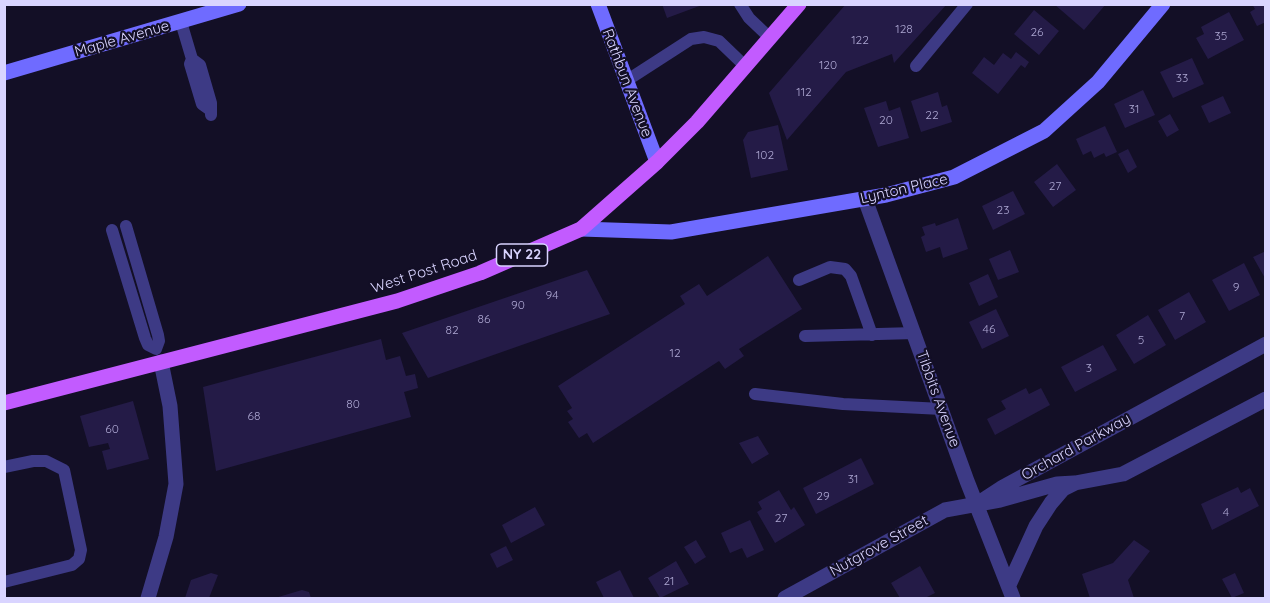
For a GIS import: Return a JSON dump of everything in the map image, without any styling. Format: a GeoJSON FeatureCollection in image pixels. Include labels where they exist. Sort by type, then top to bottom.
{"type":"FeatureCollection","features":[{"type":"Feature","properties":{"kind":"main road","name":"West Post Road"},"geometry":{"type":"LineString","coordinates":[[4,403],[158,356],[438,289],[581,229],[657,162],[697,122],[798,5]]}},
{"type":"Feature","properties":{"kind":"street","name":"Maple Avenue"},"geometry":{"type":"LineString","coordinates":[[4,74],[239,4]]}},
{"type":"Feature","properties":{"kind":"street","name":"Rathbun Avenue"},"geometry":{"type":"LineString","coordinates":[[597,4],[657,162]]}},
{"type":"Feature","properties":{"kind":"street","name":"Lynton Place"},"geometry":{"type":"LineString","coordinates":[[581,229],[671,232],[866,199],[929,186],[954,177],[1044,131],[1098,82],[1163,4]]}},
{"type":"Feature","properties":{"kind":"street","name":"Tibbits Avenue"},"geometry":{"type":"LineString","coordinates":[[866,199],[1011,592]]}},
{"type":"Feature","properties":{"kind":"street","name":"Orchard Parkway"},"geometry":{"type":"LineString","coordinates":[[977,504],[1003,487],[1266,344]]}},
{"type":"Feature","properties":{"kind":"street"},"geometry":{"type":"LineString","coordinates":[[148,598],[166,537],[176,484],[170,406],[158,356]]}},
{"type":"Feature","properties":{"kind":"street","name":"Orchard Parkway"},"geometry":{"type":"LineString","coordinates":[[977,504],[1000,500],[1046,486],[1123,474],[1266,399]]}},
{"type":"Feature","properties":{"kind":"street","name":"Orchard Parkway"},"geometry":{"type":"LineString","coordinates":[[1011,592],[1026,544],[1051,503],[1063,489],[1075,483]]}},
{"type":"Feature","properties":{"kind":"street","name":"Nutgrove Street"},"geometry":{"type":"LineString","coordinates":[[785,598],[945,510],[977,504]]}},
{"type":"Feature","properties":{"kind":"lane"},"geometry":{"type":"LineString","coordinates":[[740,4],[749,18],[770,38]]}},
{"type":"Feature","properties":{"kind":"lane"},"geometry":{"type":"LineString","coordinates":[[916,66],[967,4]]}},
{"type":"Feature","properties":{"kind":"lane"},"geometry":{"type":"LineString","coordinates":[[181,22],[192,59],[200,65],[211,103],[210,112]]}},
{"type":"Feature","properties":{"kind":"lane"},"geometry":{"type":"LineString","coordinates":[[626,81],[691,39],[705,37],[719,41],[746,66]]}},
{"type":"Feature","properties":{"kind":"lane"},"geometry":{"type":"LineString","coordinates":[[126,226],[158,335],[158,356]]}},
{"type":"Feature","properties":{"kind":"lane"},"geometry":{"type":"LineString","coordinates":[[112,230],[145,338],[158,356]]}},
{"type":"Feature","properties":{"kind":"lane"},"geometry":{"type":"LineString","coordinates":[[799,280],[830,267],[845,269],[851,276],[872,335]]}},
{"type":"Feature","properties":{"kind":"lane"},"geometry":{"type":"LineString","coordinates":[[805,336],[915,333]]}},
{"type":"Feature","properties":{"kind":"lane"},"geometry":{"type":"LineString","coordinates":[[755,394],[843,404],[942,409]]}},
{"type":"Feature","properties":{"kind":"lane"},"geometry":{"type":"LineString","coordinates":[[4,467],[33,460],[46,461],[64,470],[81,550],[79,559],[72,565],[4,582]]}},
{"type":"Feature","properties":{"kind":"building"},"geometry":{"type":"Polygon","coordinates":[[[662,4],[702,4],[702,5],[667,18],[662,4]]]}},
{"type":"Feature","properties":{"kind":"building"},"geometry":{"type":"Polygon","coordinates":[[[846,4],[947,4],[894,63],[892,54],[846,72],[787,140],[769,93],[846,4]]]}},
{"type":"Feature","properties":{"kind":"building"},"geometry":{"type":"Polygon","coordinates":[[[1054,4],[1106,4],[1084,30],[1054,4]]]}},
{"type":"Feature","properties":{"kind":"building"},"geometry":{"type":"Polygon","coordinates":[[[1252,4],[1266,4],[1266,22],[1257,26],[1250,12],[1255,9],[1252,4]]]}},
{"type":"Feature","properties":{"kind":"building"},"geometry":{"type":"Polygon","coordinates":[[[1034,10],[1059,31],[1039,55],[1014,34],[1034,10]]]}},
{"type":"Feature","properties":{"kind":"building"},"geometry":{"type":"Polygon","coordinates":[[[1229,12],[1244,40],[1208,59],[1196,38],[1204,34],[1201,27],[1229,12]]]}},
{"type":"Feature","properties":{"kind":"building"},"geometry":{"type":"Polygon","coordinates":[[[1016,52],[1029,62],[1025,68],[1021,65],[998,94],[972,73],[984,57],[994,65],[1003,53],[1011,59],[1016,52]]]}},
{"type":"Feature","properties":{"kind":"building"},"geometry":{"type":"Polygon","coordinates":[[[1192,58],[1204,84],[1173,98],[1160,72],[1192,58]]]}},
{"type":"Feature","properties":{"kind":"building"},"geometry":{"type":"Polygon","coordinates":[[[1143,90],[1155,115],[1125,128],[1114,104],[1143,90]]]}},
{"type":"Feature","properties":{"kind":"building"},"geometry":{"type":"Polygon","coordinates":[[[938,92],[942,107],[947,105],[952,122],[921,132],[911,101],[938,92]]]}},
{"type":"Feature","properties":{"kind":"building"},"geometry":{"type":"Polygon","coordinates":[[[1223,96],[1231,113],[1209,123],[1201,106],[1223,96]]]}},
{"type":"Feature","properties":{"kind":"building"},"geometry":{"type":"Polygon","coordinates":[[[886,101],[889,111],[900,107],[909,138],[878,147],[864,108],[886,101]]]}},
{"type":"Feature","properties":{"kind":"building"},"geometry":{"type":"Polygon","coordinates":[[[1170,114],[1179,130],[1167,137],[1158,121],[1170,114]]]}},
{"type":"Feature","properties":{"kind":"building"},"geometry":{"type":"Polygon","coordinates":[[[778,125],[788,170],[751,178],[743,140],[748,132],[778,125]]]}},
{"type":"Feature","properties":{"kind":"building"},"geometry":{"type":"Polygon","coordinates":[[[1105,126],[1117,152],[1106,157],[1104,153],[1094,158],[1091,151],[1083,155],[1076,139],[1105,126]]]}},
{"type":"Feature","properties":{"kind":"building"},"geometry":{"type":"Polygon","coordinates":[[[1128,149],[1137,167],[1128,173],[1118,154],[1128,149]]]}},
{"type":"Feature","properties":{"kind":"building"},"geometry":{"type":"Polygon","coordinates":[[[1057,164],[1076,190],[1053,207],[1034,182],[1057,164]]]}},
{"type":"Feature","properties":{"kind":"building"},"geometry":{"type":"Polygon","coordinates":[[[1013,191],[1025,214],[993,230],[982,206],[1013,191]]]}},
{"type":"Feature","properties":{"kind":"building"},"geometry":{"type":"Polygon","coordinates":[[[958,218],[968,249],[943,258],[940,247],[926,252],[921,237],[925,235],[922,227],[935,223],[936,226],[958,218]]]}},
{"type":"Feature","properties":{"kind":"building"},"geometry":{"type":"Polygon","coordinates":[[[1010,250],[1019,272],[998,280],[989,259],[1010,250]]]}},
{"type":"Feature","properties":{"kind":"building"},"geometry":{"type":"Polygon","coordinates":[[[1266,251],[1266,280],[1253,257],[1266,251]]]}},
{"type":"Feature","properties":{"kind":"building"},"geometry":{"type":"Polygon","coordinates":[[[768,256],[802,309],[739,349],[744,356],[725,369],[719,361],[593,443],[587,433],[579,438],[568,422],[573,419],[567,411],[572,408],[558,386],[685,304],[680,296],[699,284],[707,296],[768,256]]]}},
{"type":"Feature","properties":{"kind":"building"},"geometry":{"type":"Polygon","coordinates":[[[1244,263],[1260,295],[1229,311],[1212,280],[1244,263]]]}},
{"type":"Feature","properties":{"kind":"building"},"geometry":{"type":"Polygon","coordinates":[[[587,270],[610,314],[428,378],[402,333],[587,270]]]}},
{"type":"Feature","properties":{"kind":"building"},"geometry":{"type":"Polygon","coordinates":[[[988,274],[998,297],[979,306],[969,283],[988,274]]]}},
{"type":"Feature","properties":{"kind":"building"},"geometry":{"type":"Polygon","coordinates":[[[1189,292],[1206,322],[1175,340],[1158,310],[1189,292]]]}},
{"type":"Feature","properties":{"kind":"building"},"geometry":{"type":"Polygon","coordinates":[[[996,309],[1009,336],[982,349],[969,322],[996,309]]]}},
{"type":"Feature","properties":{"kind":"building"},"geometry":{"type":"Polygon","coordinates":[[[1148,315],[1166,345],[1134,364],[1116,335],[1148,315]]]}},
{"type":"Feature","properties":{"kind":"building"},"geometry":{"type":"Polygon","coordinates":[[[381,339],[386,360],[400,356],[406,376],[415,374],[418,388],[404,392],[411,417],[216,471],[203,387],[381,339]]]}},
{"type":"Feature","properties":{"kind":"building"},"geometry":{"type":"Polygon","coordinates":[[[1103,345],[1117,370],[1075,392],[1061,367],[1103,345]]]}},
{"type":"Feature","properties":{"kind":"building"},"geometry":{"type":"Polygon","coordinates":[[[1026,388],[1029,394],[1041,388],[1050,405],[995,435],[987,419],[1006,409],[1001,401],[1026,388]]]}},
{"type":"Feature","properties":{"kind":"building"},"geometry":{"type":"Polygon","coordinates":[[[133,401],[149,459],[107,470],[102,451],[110,449],[108,443],[89,447],[80,416],[133,401]]]}},
{"type":"Feature","properties":{"kind":"building"},"geometry":{"type":"Polygon","coordinates":[[[758,436],[769,454],[752,464],[739,443],[758,436]]]}},
{"type":"Feature","properties":{"kind":"building"},"geometry":{"type":"Polygon","coordinates":[[[861,458],[874,484],[816,514],[803,488],[861,458]]]}},
{"type":"Feature","properties":{"kind":"building"},"geometry":{"type":"Polygon","coordinates":[[[1238,487],[1241,493],[1250,488],[1259,506],[1212,530],[1201,504],[1238,487]]]}},
{"type":"Feature","properties":{"kind":"building"},"geometry":{"type":"Polygon","coordinates":[[[779,490],[791,510],[794,507],[805,525],[775,543],[757,512],[762,509],[758,502],[779,490]]]}},
{"type":"Feature","properties":{"kind":"building"},"geometry":{"type":"Polygon","coordinates":[[[535,507],[545,525],[511,543],[502,525],[535,507]]]}},
{"type":"Feature","properties":{"kind":"building"},"geometry":{"type":"Polygon","coordinates":[[[750,520],[764,550],[747,558],[742,548],[730,553],[721,533],[750,520]]]}},
{"type":"Feature","properties":{"kind":"building"},"geometry":{"type":"Polygon","coordinates":[[[696,540],[706,557],[695,564],[684,547],[696,540]]]}},
{"type":"Feature","properties":{"kind":"building"},"geometry":{"type":"Polygon","coordinates":[[[1134,540],[1150,551],[1128,580],[1134,598],[1090,598],[1082,574],[1113,563],[1134,540]]]}},
{"type":"Feature","properties":{"kind":"building"},"geometry":{"type":"Polygon","coordinates":[[[506,546],[513,560],[497,568],[490,554],[506,546]]]}},
{"type":"Feature","properties":{"kind":"building"},"geometry":{"type":"Polygon","coordinates":[[[676,561],[689,584],[660,598],[648,578],[676,561]]]}},
{"type":"Feature","properties":{"kind":"building"},"geometry":{"type":"Polygon","coordinates":[[[920,566],[935,593],[925,598],[900,598],[891,583],[920,566]]]}},
{"type":"Feature","properties":{"kind":"building"},"geometry":{"type":"Polygon","coordinates":[[[620,570],[634,598],[604,598],[596,582],[620,570]]]}},
{"type":"Feature","properties":{"kind":"building"},"geometry":{"type":"Polygon","coordinates":[[[211,573],[218,575],[209,598],[185,598],[191,580],[211,573]]]}},
{"type":"Feature","properties":{"kind":"building"},"geometry":{"type":"Polygon","coordinates":[[[1235,573],[1244,593],[1232,598],[1222,579],[1235,573]]]}},
{"type":"Feature","properties":{"kind":"building"},"geometry":{"type":"Polygon","coordinates":[[[302,590],[309,592],[311,598],[275,598],[302,590]]]}}]}
